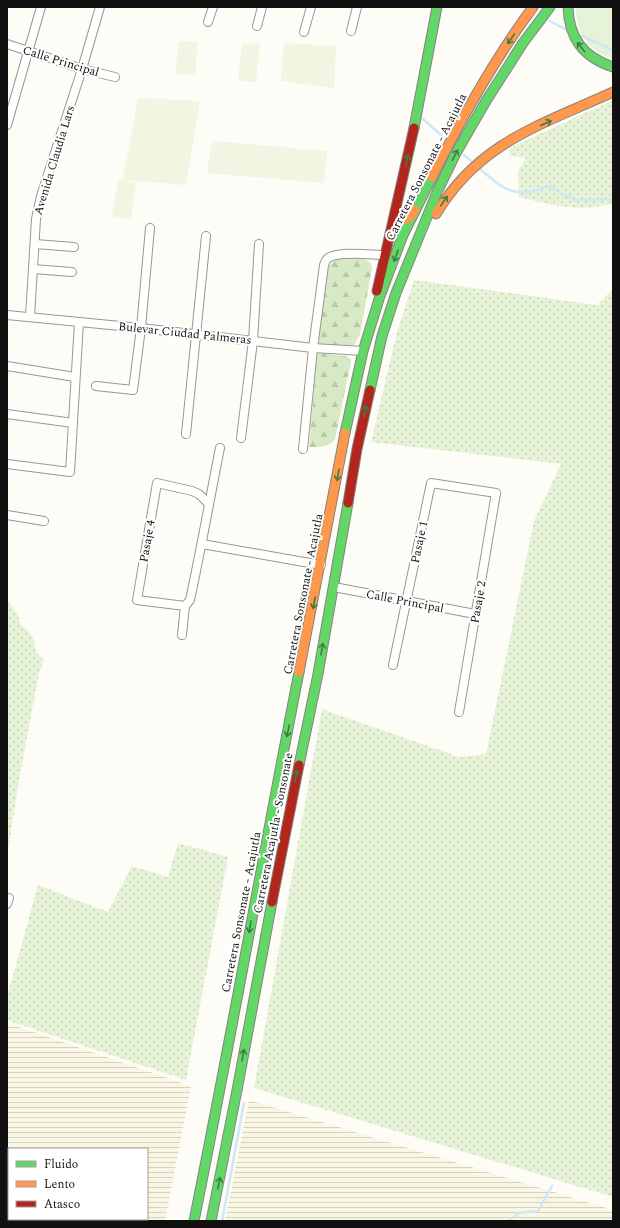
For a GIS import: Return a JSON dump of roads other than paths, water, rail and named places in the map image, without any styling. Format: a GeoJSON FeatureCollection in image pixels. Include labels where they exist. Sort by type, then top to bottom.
{"type":"FeatureCollection","features":[{"type":"Feature","properties":{"kind":"main road"},"geometry":{"type":"LineString","coordinates":[[385,254],[390,202],[431,7]]}},
{"type":"Feature","properties":{"kind":"main road"},"geometry":{"type":"LineString","coordinates":[[363,351],[410,148],[437,7]]}},
{"type":"Feature","properties":{"kind":"main road","name":"Carretera Sonsonate - Acajutla"},"geometry":{"type":"LineString","coordinates":[[194,1221],[221,1087],[262,861],[321,565],[344,437],[355,381],[363,351],[380,296],[403,235],[479,88],[511,37],[533,7]]}},
{"type":"Feature","properties":{"kind":"main road","name":"Carretera Sonsonate - Acajutla"},"geometry":{"type":"LineString","coordinates":[[357,449],[386,324],[396,293],[438,190],[456,153],[486,101],[523,43],[550,7]]}},
{"type":"Feature","properties":{"kind":"main road"},"geometry":{"type":"LineString","coordinates":[[568,7],[571,31],[580,47],[591,58],[613,67]]}},
{"type":"Feature","properties":{"kind":"main road"},"geometry":{"type":"LineString","coordinates":[[386,324],[402,293],[432,221],[449,194],[471,170],[503,144],[613,92]]}},
{"type":"Feature","properties":{"kind":"main road"},"geometry":{"type":"LineString","coordinates":[[396,212],[398,218],[402,220],[409,218],[417,207]]}},
{"type":"Feature","properties":{"kind":"main road","name":"Carretera Acajutla - Sonsonate"},"geometry":{"type":"LineString","coordinates":[[211,1221],[282,844],[318,674],[357,449]]}},
{"type":"Feature","properties":{"kind":"street"},"geometry":{"type":"LineString","coordinates":[[7,125],[41,7]]}},
{"type":"Feature","properties":{"kind":"street","name":"Avenida Claudia Lars"},"geometry":{"type":"LineString","coordinates":[[30,317],[36,219],[41,196],[82,69],[100,7]]}},
{"type":"Feature","properties":{"kind":"street"},"geometry":{"type":"LineString","coordinates":[[208,22],[213,7]]}},
{"type":"Feature","properties":{"kind":"street"},"geometry":{"type":"LineString","coordinates":[[257,26],[262,7]]}},
{"type":"Feature","properties":{"kind":"street"},"geometry":{"type":"LineString","coordinates":[[304,32],[311,7]]}},
{"type":"Feature","properties":{"kind":"street"},"geometry":{"type":"LineString","coordinates":[[351,31],[357,7]]}},
{"type":"Feature","properties":{"kind":"street","name":"Calle Principal"},"geometry":{"type":"LineString","coordinates":[[7,44],[82,69],[115,77]]}},
{"type":"Feature","properties":{"kind":"street"},"geometry":{"type":"LineString","coordinates":[[96,386],[133,390],[141,328],[150,228]]}},
{"type":"Feature","properties":{"kind":"street"},"geometry":{"type":"LineString","coordinates":[[186,434],[206,236]]}},
{"type":"Feature","properties":{"kind":"street"},"geometry":{"type":"LineString","coordinates":[[35,244],[74,247]]}},
{"type":"Feature","properties":{"kind":"street"},"geometry":{"type":"LineString","coordinates":[[241,438],[253,341],[259,244]]}},
{"type":"Feature","properties":{"kind":"street"},"geometry":{"type":"LineString","coordinates":[[303,449],[312,348],[324,265],[327,259],[341,254],[385,254]]}},
{"type":"Feature","properties":{"kind":"street"},"geometry":{"type":"LineString","coordinates":[[33,269],[72,272]]}},
{"type":"Feature","properties":{"kind":"street","name":"Bulevar Ciudad Palmeras"},"geometry":{"type":"LineString","coordinates":[[7,315],[141,328],[312,348],[363,351]]}},
{"type":"Feature","properties":{"kind":"street"},"geometry":{"type":"LineString","coordinates":[[7,464],[70,472],[79,322]]}},
{"type":"Feature","properties":{"kind":"street"},"geometry":{"type":"LineString","coordinates":[[7,366],[76,377]]}},
{"type":"Feature","properties":{"kind":"street"},"geometry":{"type":"LineString","coordinates":[[7,414],[73,423]]}},
{"type":"Feature","properties":{"kind":"street"},"geometry":{"type":"LineString","coordinates":[[182,635],[185,606],[190,600],[220,448]]}},
{"type":"Feature","properties":{"kind":"street","name":"Pasaje 4"},"geometry":{"type":"LineString","coordinates":[[185,606],[137,600],[158,483],[192,491],[199,494],[208,503]]}},
{"type":"Feature","properties":{"kind":"street","name":"Pasaje 1"},"geometry":{"type":"LineString","coordinates":[[393,665],[431,483],[496,493]]}},
{"type":"Feature","properties":{"kind":"street","name":"Pasaje 2"},"geometry":{"type":"LineString","coordinates":[[459,712],[496,493]]}},
{"type":"Feature","properties":{"kind":"street"},"geometry":{"type":"LineString","coordinates":[[7,515],[44,521]]}},
{"type":"Feature","properties":{"kind":"street"},"geometry":{"type":"LineString","coordinates":[[202,544],[321,565]]}},
{"type":"Feature","properties":{"kind":"street","name":"Calle Principal"},"geometry":{"type":"LineString","coordinates":[[334,587],[476,614]]}},
{"type":"Feature","properties":{"kind":"waterway"},"geometry":{"type":"LineString","coordinates":[[550,21],[565,29]]}},
{"type":"Feature","properties":{"kind":"waterway"},"geometry":{"type":"LineString","coordinates":[[582,36],[613,50]]}},
{"type":"Feature","properties":{"kind":"waterway"},"geometry":{"type":"LineString","coordinates":[[422,118],[443,137]]}},
{"type":"Feature","properties":{"kind":"waterway"},"geometry":{"type":"LineString","coordinates":[[464,155],[471,161]]}},
{"type":"Feature","properties":{"kind":"waterway"},"geometry":{"type":"LineString","coordinates":[[480,169],[490,178],[514,192],[528,192],[549,186],[574,200],[607,199],[613,201]]}},
{"type":"Feature","properties":{"kind":"waterway"},"geometry":{"type":"LineString","coordinates":[[222,1221],[244,1103]]}},
{"type":"Feature","properties":{"kind":"waterway"},"geometry":{"type":"LineString","coordinates":[[508,1221],[519,1213],[538,1211],[552,1186]]}}]}
